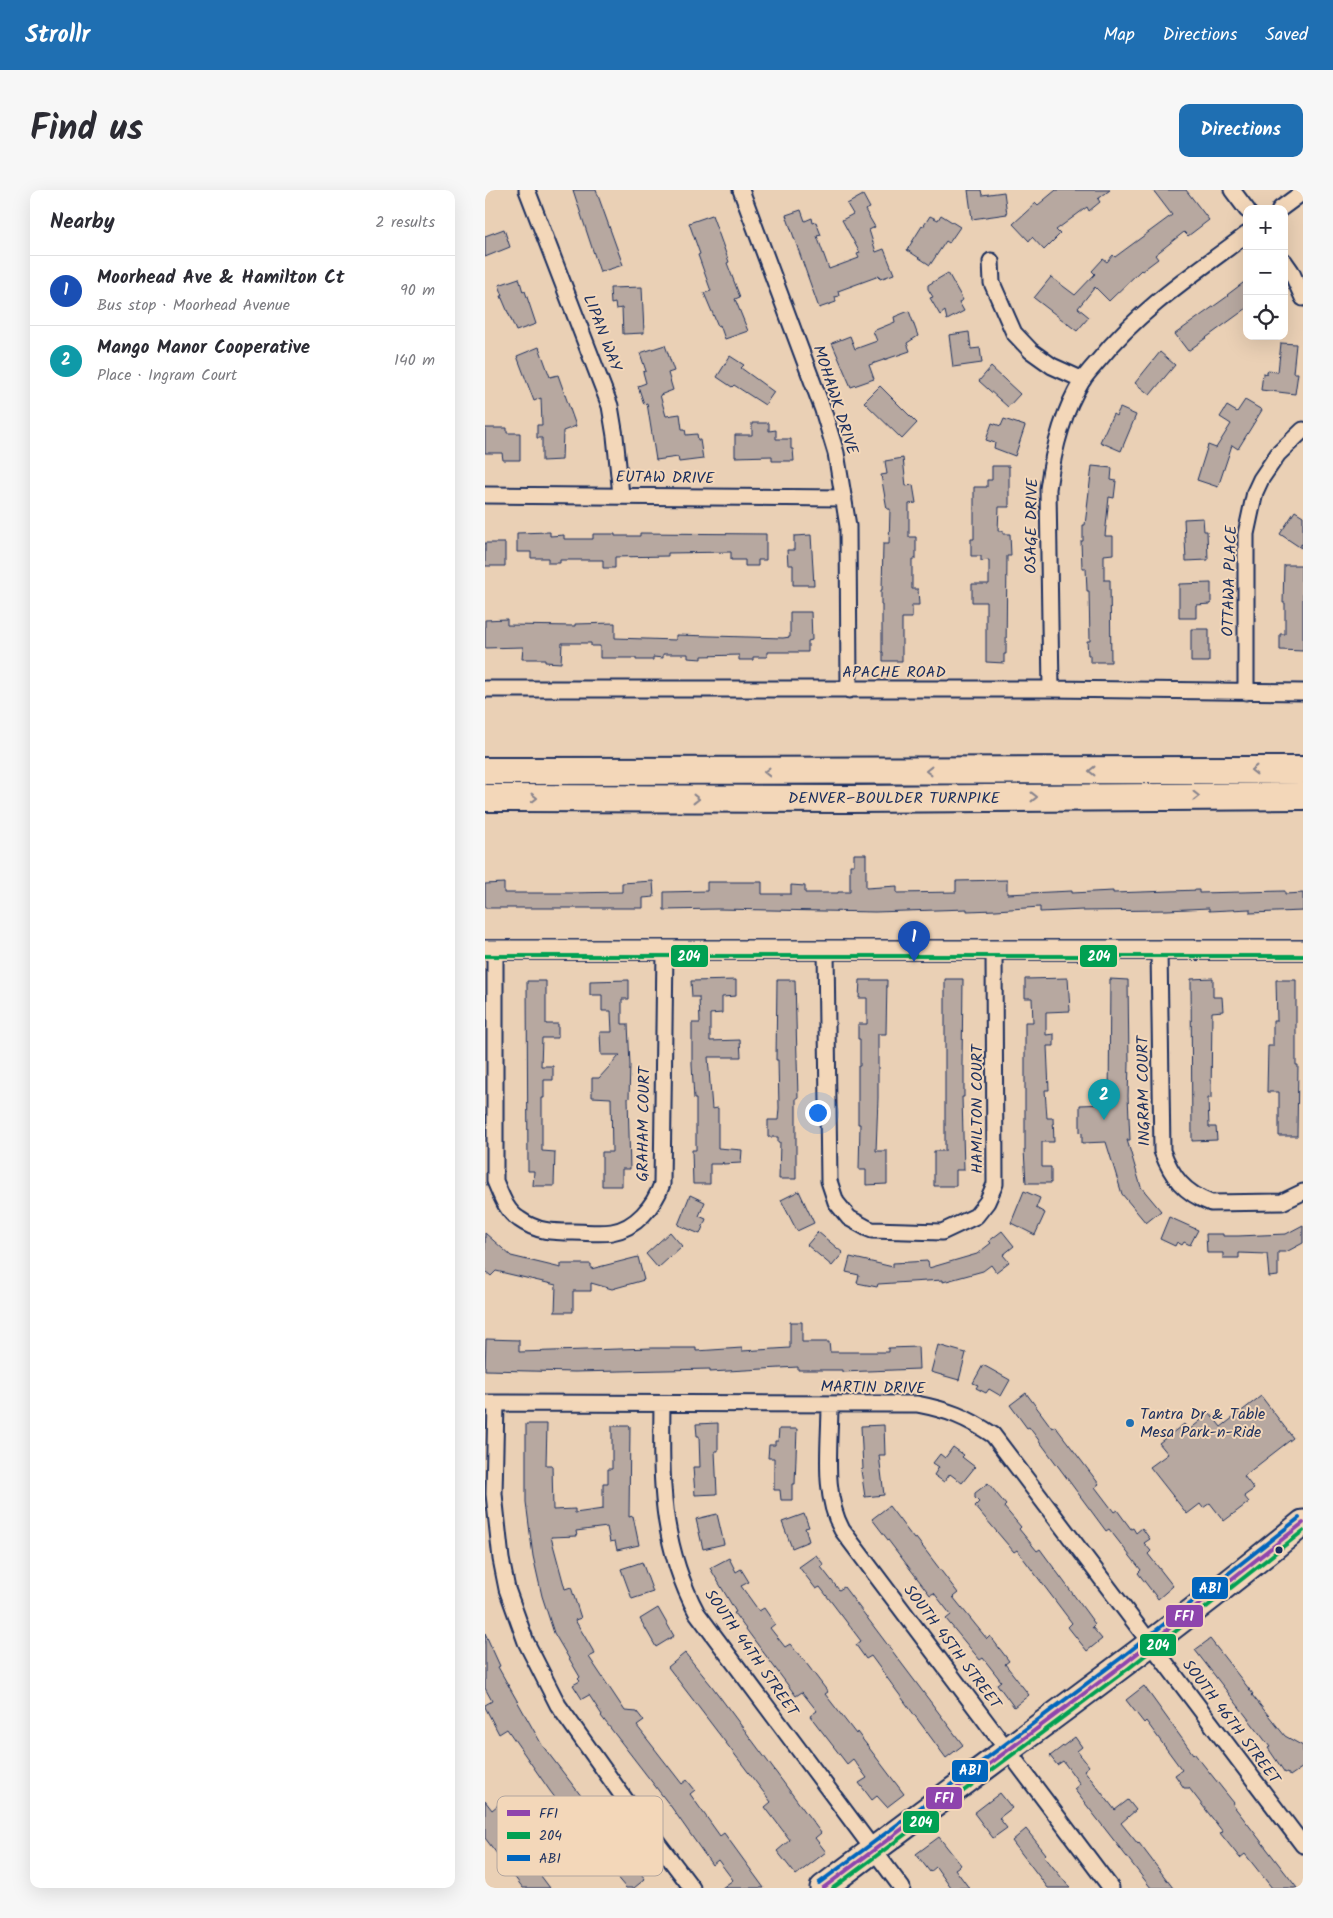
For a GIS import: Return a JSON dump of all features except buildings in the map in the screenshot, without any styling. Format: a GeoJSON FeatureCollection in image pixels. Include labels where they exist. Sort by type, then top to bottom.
{"type":"FeatureCollection","features":[{"type":"Feature","properties":{"kind":"highway","name":"DENVER–BOULDER TURNPIKE"},"geometry":{"type":"LineString","coordinates":[[485,771],[1303,770]]}},
{"type":"Feature","properties":{"kind":"highway","name":"DENVER–BOULDER TURNPIKE"},"geometry":{"type":"LineString","coordinates":[[485,798],[850,799],[1303,796]]}},
{"type":"Feature","properties":{"kind":"highway"},"geometry":{"type":"LineString","coordinates":[[823,1888],[1008,1751],[1255,1563],[1303,1523]]}},
{"type":"Feature","properties":{"kind":"highway"},"geometry":{"type":"LineString","coordinates":[[1255,1563],[1303,1533]]}},
{"type":"Feature","properties":{"kind":"street","name":"LIPAN WAY"},"geometry":{"type":"LineString","coordinates":[[527,190],[610,406],[621,495]]}},
{"type":"Feature","properties":{"kind":"street","name":"MOHAWK DRIVE"},"geometry":{"type":"LineString","coordinates":[[741,190],[823,410],[836,453],[848,526],[849,690]]}},
{"type":"Feature","properties":{"kind":"street"},"geometry":{"type":"LineString","coordinates":[[1232,190],[1243,205]]}},
{"type":"Feature","properties":{"kind":"street"},"geometry":{"type":"LineString","coordinates":[[1285,205],[1303,192]]}},
{"type":"Feature","properties":{"kind":"street","name":"OSAGE DRIVE"},"geometry":{"type":"LineString","coordinates":[[1051,689],[1048,489],[1052,458],[1064,418],[1083,380],[1117,338],[1158,301],[1243,237]]}},
{"type":"Feature","properties":{"kind":"street"},"geometry":{"type":"LineString","coordinates":[[991,261],[992,283],[1013,333],[1031,351],[1052,366],[1083,380]]}},
{"type":"Feature","properties":{"kind":"street"},"geometry":{"type":"LineString","coordinates":[[1288,266],[1303,298]]}},
{"type":"Feature","properties":{"kind":"street","name":"OTTAWA PLACE"},"geometry":{"type":"LineString","coordinates":[[1246,692],[1246,534],[1255,492],[1261,479],[1278,454],[1303,430]]}},
{"type":"Feature","properties":{"kind":"street","name":"EUTAW DRIVE"},"geometry":{"type":"LineString","coordinates":[[485,495],[844,498]]}},
{"type":"Feature","properties":{"kind":"street","name":"APACHE ROAD"},"geometry":{"type":"LineString","coordinates":[[485,689],[1051,689],[1303,692]]}},
{"type":"Feature","properties":{"kind":"street"},"geometry":{"type":"LineString","coordinates":[[490,950],[1303,950]]}},
{"type":"Feature","properties":{"kind":"street","name":"GRAHAM COURT"},"geometry":{"type":"LineString","coordinates":[[490,950],[495,1181],[506,1205],[517,1218],[533,1228],[545,1232],[612,1232],[632,1224],[647,1211],[659,1194],[662,1184],[665,950]]}},
{"type":"Feature","properties":{"kind":"street","name":"HAMILTON COURT"},"geometry":{"type":"LineString","coordinates":[[826,950],[829,1181],[836,1202],[849,1218],[872,1230],[942,1232],[976,1216],[987,1202],[995,1184],[994,950]]}},
{"type":"Feature","properties":{"kind":"street","name":"INGRAM COURT"},"geometry":{"type":"LineString","coordinates":[[1159,951],[1162,1151],[1169,1170],[1183,1187],[1211,1203],[1283,1202],[1303,1192]]}},
{"type":"Feature","properties":{"kind":"street"},"geometry":{"type":"LineString","coordinates":[[490,1403],[494,1494],[501,1559],[507,1589],[526,1642],[557,1705],[623,1796]]}},
{"type":"Feature","properties":{"kind":"street","name":"MARTIN DRIVE"},"geometry":{"type":"LineString","coordinates":[[490,1403],[917,1404],[947,1410],[974,1422],[993,1436],[1149,1643]]}},
{"type":"Feature","properties":{"kind":"street","name":"SOUTH 44TH STREET"},"geometry":{"type":"LineString","coordinates":[[662,1404],[661,1469],[664,1513],[674,1559],[691,1602],[752,1689],[902,1888]]}},
{"type":"Feature","properties":{"kind":"street","name":"SOUTH 45TH STREET"},"geometry":{"type":"LineString","coordinates":[[830,1404],[829,1494],[834,1516],[842,1530],[1111,1888]]}},
{"type":"Feature","properties":{"kind":"street","name":"SOUTH 46TH STREET"},"geometry":{"type":"LineString","coordinates":[[1149,1643],[1303,1845]]}},
{"type":"Feature","properties":{"kind":"street"},"geometry":{"type":"LineString","coordinates":[[663,1850],[692,1888]]}},
{"type":"Feature","properties":{"kind":"transit line","name":"204"},"geometry":{"type":"LineString","coordinates":[[485,956],[1303,956]]}},
{"type":"Feature","properties":{"kind":"transit line","name":"AB1"},"geometry":{"type":"LineString","coordinates":[[819,1883],[1121,1658],[1299,1518]]}},
{"type":"Feature","properties":{"kind":"transit line","name":"FF1"},"geometry":{"type":"LineString","coordinates":[[823,1888],[1125,1663],[1303,1523]]}},
{"type":"Feature","properties":{"kind":"transit line","name":"204"},"geometry":{"type":"LineString","coordinates":[[833,1888],[1129,1668],[1303,1531]]}},
{"type":"Feature","properties":{"kind":"place","name":"Moorhead Ave & Hamilton Ct"},"geometry":{"type":"Point","coordinates":[914,962]}},
{"type":"Feature","properties":{"kind":"place","name":"Mango Manor Cooperative"},"geometry":{"type":"Point","coordinates":[1104,1120]}},
{"type":"Feature","properties":{"kind":"place","name":"Tantra Dr & Table Mesa Park-n-Ride"},"geometry":{"type":"Point","coordinates":[1130,1423]}}]}
